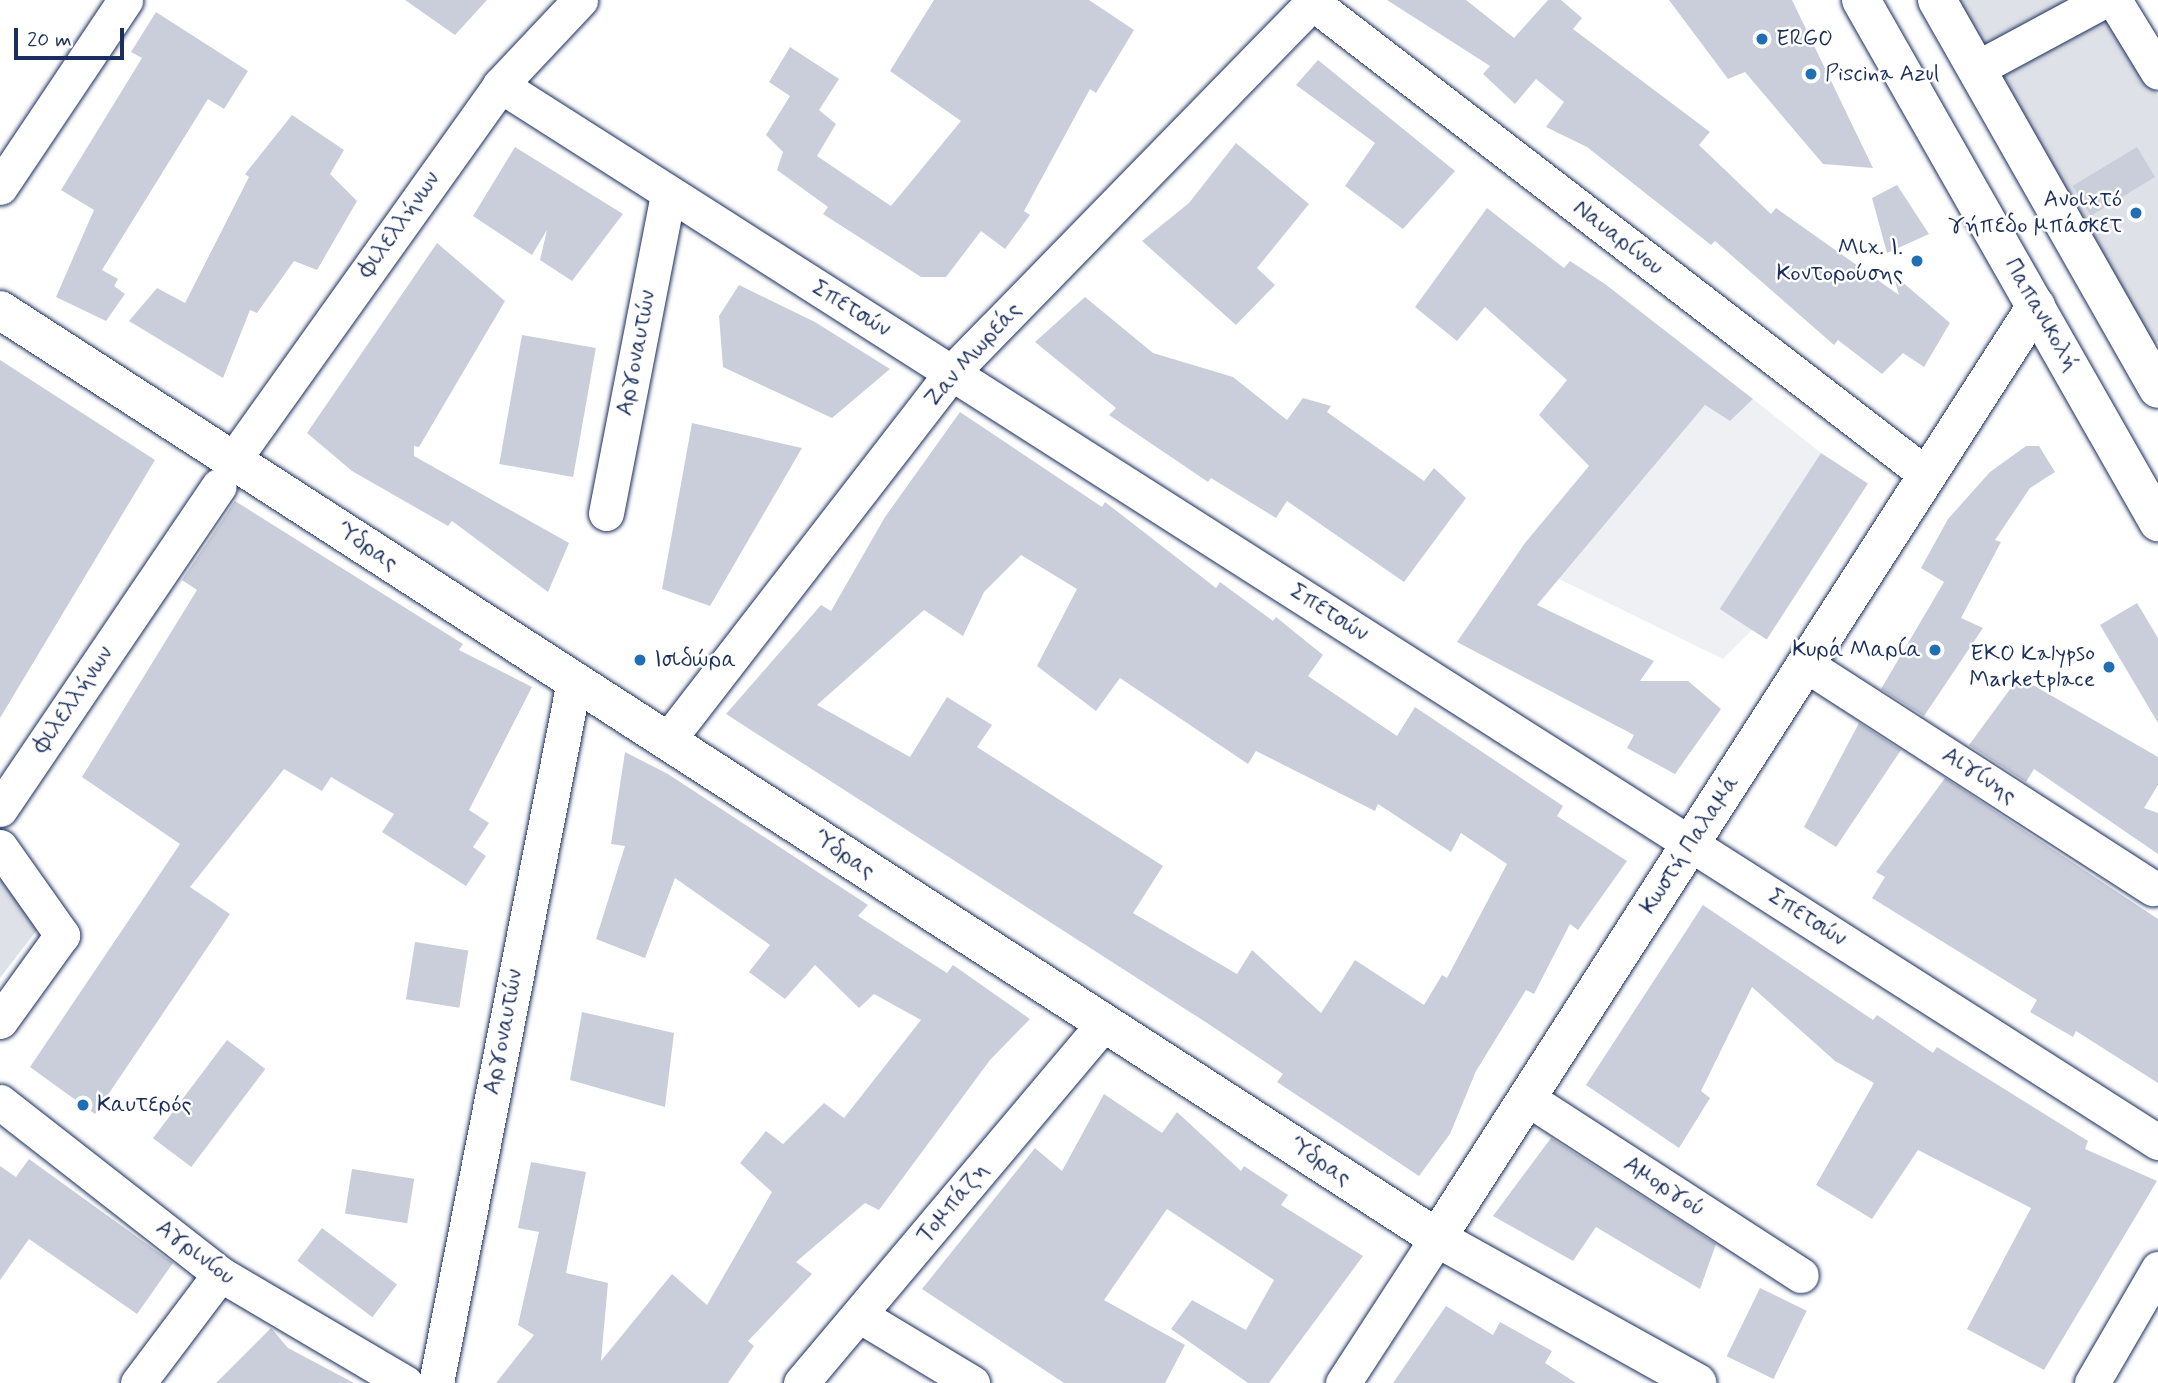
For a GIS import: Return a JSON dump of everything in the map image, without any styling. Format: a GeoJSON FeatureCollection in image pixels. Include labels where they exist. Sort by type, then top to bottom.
{"type":"FeatureCollection","features":[{"type":"Feature","properties":{"kind":"street"},"geometry":{"type":"LineString","coordinates":[[0,187],[125,0]]}},
{"type":"Feature","properties":{"kind":"street","name":"Φιλελλήνων"},"geometry":{"type":"LineString","coordinates":[[0,809],[226,473],[499,85],[580,0]]}},
{"type":"Feature","properties":{"kind":"street","name":"Παπανικολή"},"geometry":{"type":"LineString","coordinates":[[1861,0],[2158,522]]}},
{"type":"Feature","properties":{"kind":"street"},"geometry":{"type":"LineString","coordinates":[[1937,0],[2154,373]]}},
{"type":"Feature","properties":{"kind":"street"},"geometry":{"type":"LineString","coordinates":[[1976,69],[2104,0]]}},
{"type":"Feature","properties":{"kind":"street"},"geometry":{"type":"LineString","coordinates":[[2115,0],[2158,72]]}},
{"type":"Feature","properties":{"kind":"street","name":"Ζαν Μωρεάς"},"geometry":{"type":"LineString","coordinates":[[667,741],[951,373],[1312,1]]}},
{"type":"Feature","properties":{"kind":"street","name":"Ναυαρίνου"},"geometry":{"type":"LineString","coordinates":[[1312,1],[1927,475]]}},
{"type":"Feature","properties":{"kind":"street","name":"Σπετσών"},"geometry":{"type":"LineString","coordinates":[[499,85],[2158,1142]]}},
{"type":"Feature","properties":{"kind":"street","name":"Αργοναυτών"},"geometry":{"type":"LineString","coordinates":[[606,513],[668,193]]}},
{"type":"Feature","properties":{"kind":"street","name":"Κωστή Παλαμά"},"geometry":{"type":"LineString","coordinates":[[1343,1383],[2036,306]]}},
{"type":"Feature","properties":{"kind":"street","name":"Ύδρας"},"geometry":{"type":"LineString","coordinates":[[0,310],[226,473],[574,681],[1437,1238],[1697,1383]]}},
{"type":"Feature","properties":{"kind":"street","name":"Αιγίνης"},"geometry":{"type":"LineString","coordinates":[[1805,664],[2153,888]]}},
{"type":"Feature","properties":{"kind":"street","name":"Αργοναυτών"},"geometry":{"type":"LineString","coordinates":[[436,1383],[574,681]]}},
{"type":"Feature","properties":{"kind":"street"},"geometry":{"type":"LineString","coordinates":[[0,847],[62,935],[0,1021]]}},
{"type":"Feature","properties":{"kind":"street","name":"Τομπάζη"},"geometry":{"type":"LineString","coordinates":[[801,1383],[1104,1023]]}},
{"type":"Feature","properties":{"kind":"street","name":"Αμοργού"},"geometry":{"type":"LineString","coordinates":[[1527,1098],[1801,1275]]}},
{"type":"Feature","properties":{"kind":"street","name":"Αγρινίου"},"geometry":{"type":"LineString","coordinates":[[0,1102],[220,1275],[405,1383]]}},
{"type":"Feature","properties":{"kind":"street"},"geometry":{"type":"LineString","coordinates":[[2092,1383],[2158,1269]]}},
{"type":"Feature","properties":{"kind":"street"},"geometry":{"type":"LineString","coordinates":[[138,1383],[220,1275]]}},
{"type":"Feature","properties":{"kind":"street"},"geometry":{"type":"LineString","coordinates":[[859,1315],[972,1383]]}},
{"type":"Feature","properties":{"kind":"shaded area"},"geometry":{"type":"Polygon","coordinates":[[[1958,0],[2079,0],[1987,52],[1958,0]]]}},
{"type":"Feature","properties":{"kind":"shaded area"},"geometry":{"type":"Polygon","coordinates":[[[2110,10],[2158,96],[2158,342],[2152,345],[1999,72],[2110,10]]]}},
{"type":"Feature","properties":{"kind":"shaded area"},"geometry":{"type":"Polygon","coordinates":[[[1753,399],[1821,453],[1726,613],[1753,629],[1723,659],[1559,579],[1705,405],[1730,421],[1753,399]]]}},
{"type":"Feature","properties":{"kind":"shaded area"},"geometry":{"type":"Polygon","coordinates":[[[0,857],[46,918],[0,978],[0,857]]]}},
{"type":"Feature","properties":{"kind":"building"},"geometry":{"type":"Polygon","coordinates":[[[405,0],[487,0],[455,35],[405,0]]]}},
{"type":"Feature","properties":{"kind":"building"},"geometry":{"type":"Polygon","coordinates":[[[934,0],[1089,0],[1134,30],[1096,93],[1090,89],[1024,211],[1030,215],[1005,249],[981,231],[946,277],[921,277],[823,214],[828,207],[777,170],[783,152],[766,135],[790,96],[769,82],[790,47],[839,79],[819,110],[836,124],[817,156],[891,206],[961,121],[890,71],[934,0]]]}},
{"type":"Feature","properties":{"kind":"building"},"geometry":{"type":"Polygon","coordinates":[[[1387,0],[1466,0],[1514,38],[1548,0],[1561,0],[1582,18],[1573,29],[1710,132],[1699,145],[1771,214],[1776,208],[1899,295],[1893,274],[1950,323],[1924,367],[1903,353],[1882,374],[1838,340],[1834,345],[1715,241],[1711,245],[1587,147],[1546,127],[1564,102],[1536,79],[1515,104],[1483,74],[1490,66],[1387,0]]]}},
{"type":"Feature","properties":{"kind":"building"},"geometry":{"type":"Polygon","coordinates":[[[1669,0],[1792,0],[1873,168],[1823,164],[1745,72],[1728,79],[1669,0]]]}},
{"type":"Feature","properties":{"kind":"building"},"geometry":{"type":"Polygon","coordinates":[[[156,12],[248,71],[224,109],[208,99],[102,270],[118,279],[114,286],[125,294],[106,321],[56,297],[94,210],[61,190],[142,58],[131,52],[156,12]]]}},
{"type":"Feature","properties":{"kind":"building"},"geometry":{"type":"Polygon","coordinates":[[[1318,60],[1455,171],[1403,229],[1345,186],[1375,143],[1296,85],[1318,60]]]}},
{"type":"Feature","properties":{"kind":"building"},"geometry":{"type":"Polygon","coordinates":[[[292,115],[344,150],[330,174],[357,201],[317,270],[294,261],[257,313],[250,310],[223,378],[129,321],[157,288],[185,303],[249,177],[245,174],[292,115]]]}},
{"type":"Feature","properties":{"kind":"building"},"geometry":{"type":"Polygon","coordinates":[[[1236,143],[1309,204],[1257,268],[1275,285],[1236,325],[1142,241],[1189,203],[1236,143]]]}},
{"type":"Feature","properties":{"kind":"building"},"geometry":{"type":"Polygon","coordinates":[[[515,147],[623,214],[572,281],[540,260],[547,230],[532,255],[473,216],[515,147]]]}},
{"type":"Feature","properties":{"kind":"building"},"geometry":{"type":"Polygon","coordinates":[[[2137,147],[2155,177],[2091,216],[2073,186],[2137,147]]]}},
{"type":"Feature","properties":{"kind":"building"},"geometry":{"type":"Polygon","coordinates":[[[1897,185],[1929,234],[1887,253],[1872,198],[1897,185]]]}},
{"type":"Feature","properties":{"kind":"building"},"geometry":{"type":"Polygon","coordinates":[[[1487,208],[1564,268],[1570,261],[1605,284],[1753,399],[1730,421],[1705,405],[1537,605],[1654,661],[1640,681],[1688,681],[1721,709],[1675,774],[1627,748],[1634,735],[1457,642],[1525,543],[1589,466],[1539,415],[1567,380],[1485,307],[1457,341],[1415,307],[1487,208]]]}},
{"type":"Feature","properties":{"kind":"building"},"geometry":{"type":"Polygon","coordinates":[[[437,243],[505,301],[419,447],[414,446],[414,456],[569,543],[548,592],[452,521],[448,526],[352,471],[307,433],[437,243]]]}},
{"type":"Feature","properties":{"kind":"building"},"geometry":{"type":"Polygon","coordinates":[[[739,285],[815,322],[890,369],[832,418],[723,367],[719,316],[739,285]]]}},
{"type":"Feature","properties":{"kind":"building"},"geometry":{"type":"Polygon","coordinates":[[[1085,297],[1153,353],[1233,377],[1287,420],[1303,398],[1331,406],[1327,412],[1424,481],[1434,468],[1466,498],[1404,582],[1287,501],[1276,518],[1211,478],[1208,482],[1109,415],[1116,408],[1035,342],[1085,297]]]}},
{"type":"Feature","properties":{"kind":"building"},"geometry":{"type":"Polygon","coordinates":[[[522,335],[596,348],[573,477],[499,464],[522,335]]]}},
{"type":"Feature","properties":{"kind":"building"},"geometry":{"type":"Polygon","coordinates":[[[0,360],[155,460],[0,718],[0,360]]]}},
{"type":"Feature","properties":{"kind":"building"},"geometry":{"type":"Polygon","coordinates":[[[960,412],[1102,507],[1105,502],[1216,588],[1220,582],[1273,621],[1276,617],[1323,655],[1308,676],[1397,736],[1415,707],[1563,806],[1557,816],[1627,861],[1578,930],[1570,924],[1534,994],[1526,990],[1476,1071],[1450,1134],[1419,1176],[1277,1082],[1283,1074],[1207,1023],[726,714],[821,605],[831,611],[885,517],[960,412]],[[1021,555],[984,592],[963,636],[924,610],[817,705],[910,757],[947,697],[992,725],[977,747],[1163,866],[1133,913],[1237,974],[1252,950],[1321,1013],[1355,960],[1424,1005],[1442,975],[1447,978],[1507,864],[1461,833],[1451,852],[1378,804],[1375,811],[1256,751],[1248,764],[1120,678],[1096,711],[1037,666],[1077,589],[1021,555]]]}},
{"type":"Feature","properties":{"kind":"building"},"geometry":{"type":"Polygon","coordinates":[[[692,423],[802,448],[710,606],[662,589],[692,423]]]}},
{"type":"Feature","properties":{"kind":"building"},"geometry":{"type":"Polygon","coordinates":[[[2026,446],[2039,446],[2055,472],[2030,488],[1995,540],[2001,542],[1961,618],[1983,628],[1924,716],[1881,689],[1944,582],[1921,568],[1948,519],[1990,472],[2026,446]]]}},
{"type":"Feature","properties":{"kind":"building"},"geometry":{"type":"Polygon","coordinates":[[[1821,453],[1868,483],[1767,639],[1720,609],[1821,453]]]}},
{"type":"Feature","properties":{"kind":"building"},"geometry":{"type":"Polygon","coordinates":[[[235,501],[463,644],[459,650],[532,687],[469,810],[489,823],[473,847],[486,856],[466,886],[382,832],[394,814],[331,777],[322,791],[284,769],[190,887],[230,914],[95,1114],[30,1067],[180,844],[82,777],[197,590],[182,580],[235,501]]]}},
{"type":"Feature","properties":{"kind":"building"},"geometry":{"type":"Polygon","coordinates":[[[2137,603],[2158,638],[2158,723],[2100,625],[2137,603]]]}},
{"type":"Feature","properties":{"kind":"building"},"geometry":{"type":"Polygon","coordinates":[[[2019,677],[2158,757],[2158,785],[2144,808],[2158,813],[2158,854],[2034,769],[2026,782],[1969,745],[2019,677]]]}},
{"type":"Feature","properties":{"kind":"building"},"geometry":{"type":"Polygon","coordinates":[[[1859,723],[1901,750],[1836,847],[1804,827],[1859,723]]]}},
{"type":"Feature","properties":{"kind":"building"},"geometry":{"type":"Polygon","coordinates":[[[625,752],[668,774],[868,905],[858,916],[947,973],[953,965],[1030,1019],[990,1060],[879,1210],[865,1203],[796,1262],[812,1274],[748,1341],[754,1346],[728,1383],[496,1383],[534,1335],[518,1325],[539,1232],[518,1228],[531,1162],[586,1172],[566,1273],[608,1283],[601,1361],[672,1274],[707,1305],[772,1192],[740,1163],[766,1131],[783,1144],[824,1103],[844,1118],[921,1020],[874,994],[859,1008],[815,965],[785,999],[749,972],[770,945],[675,878],[645,958],[596,939],[625,846],[611,844],[625,752]]]}},
{"type":"Feature","properties":{"kind":"building"},"geometry":{"type":"Polygon","coordinates":[[[1945,778],[2158,919],[2158,1083],[2076,1031],[2073,1037],[2030,1012],[2037,1000],[1872,898],[1885,877],[1876,872],[1945,778]]]}},
{"type":"Feature","properties":{"kind":"building"},"geometry":{"type":"Polygon","coordinates":[[[1703,905],[1873,1020],[1877,1015],[1933,1053],[1937,1047],[2088,1141],[2085,1149],[2157,1181],[2044,1370],[1967,1329],[2031,1208],[1918,1150],[1872,1219],[1816,1185],[1874,1083],[1835,1061],[1752,987],[1701,1091],[1710,1098],[1679,1148],[1586,1085],[1703,905]]]}},
{"type":"Feature","properties":{"kind":"building"},"geometry":{"type":"Polygon","coordinates":[[[415,942],[468,950],[459,1008],[406,999],[415,942]]]}},
{"type":"Feature","properties":{"kind":"building"},"geometry":{"type":"Polygon","coordinates":[[[582,1012],[674,1033],[665,1107],[570,1080],[582,1012]]]}},
{"type":"Feature","properties":{"kind":"building"},"geometry":{"type":"Polygon","coordinates":[[[227,1040],[265,1069],[191,1167],[153,1138],[227,1040]]]}},
{"type":"Feature","properties":{"kind":"building"},"geometry":{"type":"Polygon","coordinates":[[[1104,1094],[1162,1133],[1177,1112],[1241,1171],[1244,1166],[1288,1195],[1281,1205],[1363,1256],[1269,1383],[1248,1383],[1171,1329],[1192,1300],[1246,1330],[1274,1280],[1167,1209],[1104,1300],[1185,1345],[1165,1383],[1064,1383],[922,1289],[1035,1148],[1062,1171],[1104,1094]]]}},
{"type":"Feature","properties":{"kind":"building"},"geometry":{"type":"Polygon","coordinates":[[[1551,1138],[1716,1244],[1700,1289],[1596,1227],[1573,1261],[1493,1216],[1551,1138]]]}},
{"type":"Feature","properties":{"kind":"building"},"geometry":{"type":"Polygon","coordinates":[[[29,1159],[173,1263],[137,1314],[29,1239],[0,1280],[0,1166],[16,1177],[29,1159]]]}},
{"type":"Feature","properties":{"kind":"building"},"geometry":{"type":"Polygon","coordinates":[[[352,1169],[414,1179],[407,1223],[345,1213],[352,1169]]]}},
{"type":"Feature","properties":{"kind":"building"},"geometry":{"type":"Polygon","coordinates":[[[322,1228],[397,1285],[372,1317],[297,1261],[322,1228]]]}},
{"type":"Feature","properties":{"kind":"building"},"geometry":{"type":"Polygon","coordinates":[[[1760,1288],[1807,1311],[1773,1379],[1727,1356],[1760,1288]]]}},
{"type":"Feature","properties":{"kind":"building"},"geometry":{"type":"Polygon","coordinates":[[[1446,1306],[1493,1335],[1500,1322],[1552,1351],[1545,1363],[1576,1383],[1393,1383],[1446,1306]]]}},
{"type":"Feature","properties":{"kind":"building"},"geometry":{"type":"Polygon","coordinates":[[[271,1328],[288,1348],[354,1383],[216,1383],[271,1328]]]}},
{"type":"Feature","properties":{"kind":"place","name":"ERGO"},"geometry":{"type":"Point","coordinates":[1762,39]}},
{"type":"Feature","properties":{"kind":"place","name":"Piscina Azul"},"geometry":{"type":"Point","coordinates":[1811,74]}},
{"type":"Feature","properties":{"kind":"place","name":"Ανοιχτό γήπεδο μπάσκετ"},"geometry":{"type":"Point","coordinates":[2136,213]}},
{"type":"Feature","properties":{"kind":"place","name":"Μιχ. Ι. Κοντορούσης"},"geometry":{"type":"Point","coordinates":[1917,261]}},
{"type":"Feature","properties":{"kind":"place","name":"Κυρά Μαρία"},"geometry":{"type":"Point","coordinates":[1935,650]}},
{"type":"Feature","properties":{"kind":"place","name":"Ισιδώρα"},"geometry":{"type":"Point","coordinates":[640,660]}},
{"type":"Feature","properties":{"kind":"place","name":"EKO Kalypso Marketplace"},"geometry":{"type":"Point","coordinates":[2109,667]}},
{"type":"Feature","properties":{"kind":"place","name":"Καυτερός"},"geometry":{"type":"Point","coordinates":[83,1105]}}]}
